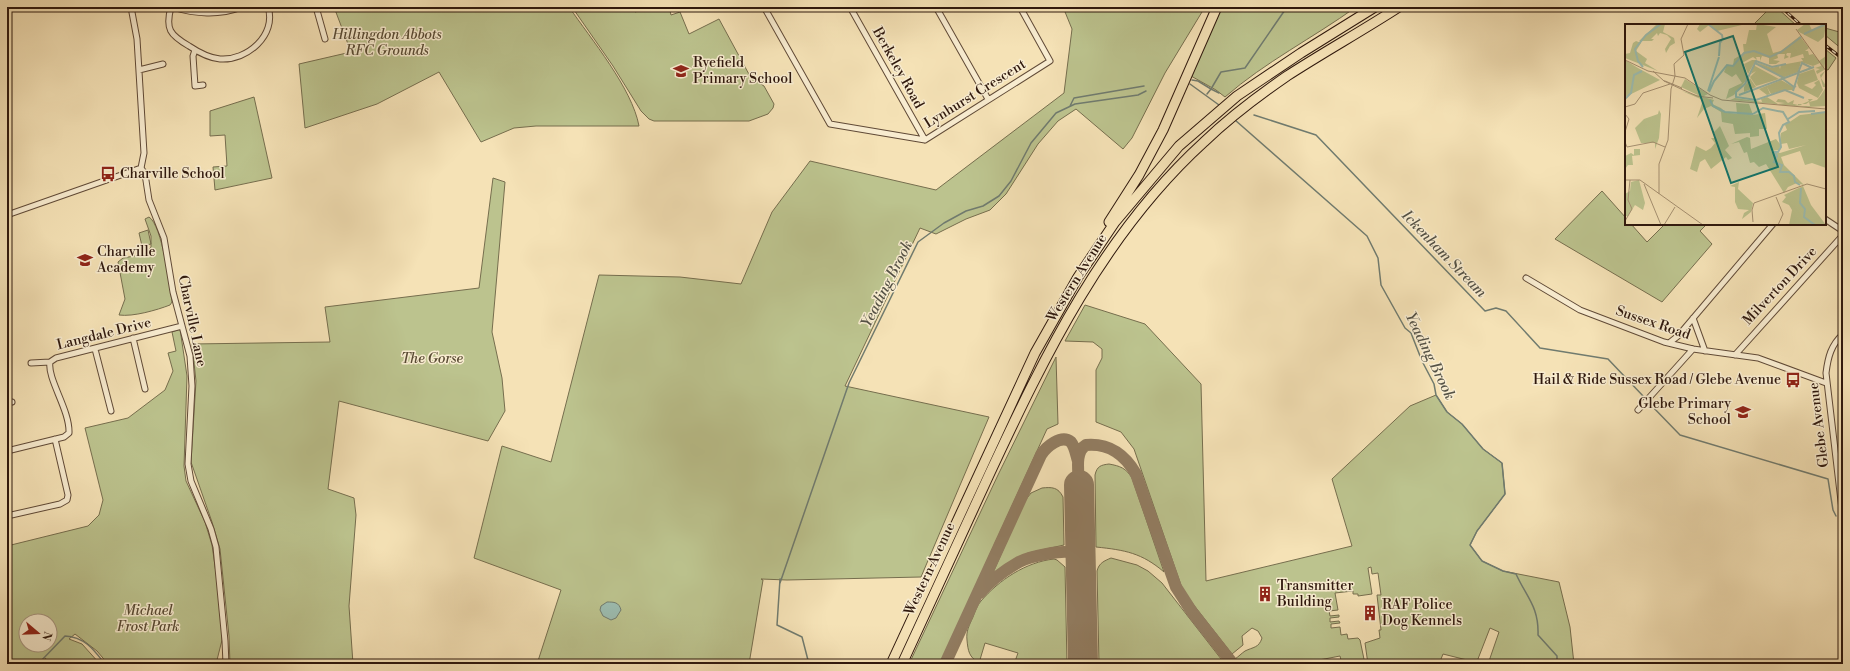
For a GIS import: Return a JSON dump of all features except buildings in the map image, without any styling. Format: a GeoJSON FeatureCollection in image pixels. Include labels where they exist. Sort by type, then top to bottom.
{"type":"FeatureCollection","features":[{"type":"Feature","properties":{"kind":"highway"},"geometry":{"type":"LineString","coordinates":[[1063,301],[1084,260],[1151,153],[1217,7]]}},
{"type":"Feature","properties":{"kind":"highway","name":"Western Avenue"},"geometry":{"type":"LineString","coordinates":[[891,664],[1004,418],[1036,353],[1063,301],[1115,222],[1179,146],[1237,96],[1301,53],[1375,7]]}},
{"type":"Feature","properties":{"kind":"highway","name":"Western Avenue"},"geometry":{"type":"LineString","coordinates":[[902,664],[1044,360],[1088,283],[1125,230],[1182,163],[1224,124],[1286,77],[1399,7]]}},
{"type":"Feature","properties":{"kind":"street","name":"Charville Lane"},"geometry":{"type":"LineString","coordinates":[[131,7],[137,32],[144,157],[141,168],[145,174],[148,200],[160,224],[164,238],[173,292],[190,356],[191,376],[188,464],[191,481],[211,529],[216,547],[226,641],[226,664]]}},
{"type":"Feature","properties":{"kind":"street"},"geometry":{"type":"LineString","coordinates":[[242,7],[217,13],[202,14],[172,7],[168,19],[170,32],[176,39],[210,57],[220,59],[233,58],[247,52],[257,45],[266,33],[270,22],[268,7]]}},
{"type":"Feature","properties":{"kind":"street"},"geometry":{"type":"LineString","coordinates":[[316,7],[325,39]]}},
{"type":"Feature","properties":{"kind":"street","name":"Lynhurst Crescent"},"geometry":{"type":"LineString","coordinates":[[764,7],[830,124],[925,140],[1050,61],[1020,7]]}},
{"type":"Feature","properties":{"kind":"street","name":"Berkeley Road"},"geometry":{"type":"LineString","coordinates":[[850,7],[925,140]]}},
{"type":"Feature","properties":{"kind":"street"},"geometry":{"type":"LineString","coordinates":[[936,7],[988,99]]}},
{"type":"Feature","properties":{"kind":"street"},"geometry":{"type":"LineString","coordinates":[[196,50],[193,56],[195,86],[203,85]]}},
{"type":"Feature","properties":{"kind":"street"},"geometry":{"type":"LineString","coordinates":[[139,70],[163,64]]}},
{"type":"Feature","properties":{"kind":"street"},"geometry":{"type":"LineString","coordinates":[[7,215],[141,168]]}},
{"type":"Feature","properties":{"kind":"street"},"geometry":{"type":"LineString","coordinates":[[1826,220],[1843,231]]}},
{"type":"Feature","properties":{"kind":"street"},"geometry":{"type":"LineString","coordinates":[[1669,343],[1678,336],[1772,225]]}},
{"type":"Feature","properties":{"kind":"street","name":"Milverton Drive"},"geometry":{"type":"LineString","coordinates":[[1735,355],[1843,235]]}},
{"type":"Feature","properties":{"kind":"street","name":"Sussex Road"},"geometry":{"type":"LineString","coordinates":[[1526,278],[1580,310],[1669,343],[1692,349],[1758,358],[1826,382]]}},
{"type":"Feature","properties":{"kind":"street"},"geometry":{"type":"LineString","coordinates":[[1693,318],[1700,331],[1706,351]]}},
{"type":"Feature","properties":{"kind":"street","name":"Langdale Drive"},"geometry":{"type":"LineString","coordinates":[[31,363],[50,362],[53,359],[182,326]]}},
{"type":"Feature","properties":{"kind":"street","name":"Glebe Avenue"},"geometry":{"type":"LineString","coordinates":[[1843,334],[1828,355],[1826,382],[1843,518]]}},
{"type":"Feature","properties":{"kind":"street"},"geometry":{"type":"LineString","coordinates":[[1676,345],[1678,336]]}},
{"type":"Feature","properties":{"kind":"street"},"geometry":{"type":"LineString","coordinates":[[133,338],[145,389]]}},
{"type":"Feature","properties":{"kind":"street"},"geometry":{"type":"LineString","coordinates":[[96,349],[111,411]]}},
{"type":"Feature","properties":{"kind":"street"},"geometry":{"type":"LineString","coordinates":[[1638,410],[1692,349]]}},
{"type":"Feature","properties":{"kind":"street"},"geometry":{"type":"LineString","coordinates":[[7,451],[67,436],[70,431],[62,400],[50,371],[50,362]]}},
{"type":"Feature","properties":{"kind":"street"},"geometry":{"type":"LineString","coordinates":[[7,516],[60,504],[67,500],[68,495],[55,439]]}},
{"type":"Feature","properties":{"kind":"green space","name":"Hillingdon Abbots RFC Grounds"},"geometry":{"type":"Polygon","coordinates":[[[334,7],[569,7],[620,80],[635,111],[639,126],[536,126],[514,128],[481,142],[439,72],[377,104],[305,128],[299,64],[351,52],[334,7]]]}},
{"type":"Feature","properties":{"kind":"green space","name":"Ryefield Primary School"},"geometry":{"type":"Polygon","coordinates":[[[572,7],[633,7],[635,12],[653,7],[669,7],[671,15],[680,12],[689,34],[719,19],[751,78],[764,86],[774,104],[773,108],[768,114],[749,121],[654,121],[649,119],[641,111],[613,66],[572,7]]]}},
{"type":"Feature","properties":{"kind":"green space"},"geometry":{"type":"Polygon","coordinates":[[[1063,7],[1163,7],[1169,11],[1172,7],[1205,7],[1165,73],[1132,138],[1123,149],[1076,109],[1058,121],[1038,144],[1006,194],[990,210],[966,219],[936,234],[920,228],[845,386],[989,417],[921,577],[787,580],[761,579],[763,580],[749,664],[537,664],[561,590],[474,558],[502,446],[551,462],[599,275],[680,277],[741,284],[772,212],[810,161],[936,190],[1064,93],[1072,29],[1063,7]]]}},
{"type":"Feature","properties":{"kind":"green space"},"geometry":{"type":"Polygon","coordinates":[[[1221,7],[1356,7],[1273,61],[1240,84],[1225,97],[1216,90],[1191,76],[1221,7]]]}},
{"type":"Feature","properties":{"kind":"green space"},"geometry":{"type":"Polygon","coordinates":[[[1769,7],[1776,7],[1795,24],[1754,24],[1770,8],[1769,7]]]}},
{"type":"Feature","properties":{"kind":"green space"},"geometry":{"type":"Polygon","coordinates":[[[1826,28],[1843,33],[1843,50],[1826,36],[1826,28]]]}},
{"type":"Feature","properties":{"kind":"green space"},"geometry":{"type":"Polygon","coordinates":[[[1826,50],[1836,58],[1828,70],[1826,69],[1826,50]]]}},
{"type":"Feature","properties":{"kind":"green space"},"geometry":{"type":"Polygon","coordinates":[[[254,97],[272,178],[215,190],[213,167],[227,166],[225,135],[210,136],[210,111],[254,97]]]}},
{"type":"Feature","properties":{"kind":"green space","name":"The Gorse"},"geometry":{"type":"Polygon","coordinates":[[[493,178],[505,182],[492,332],[502,378],[505,411],[488,441],[339,401],[328,489],[354,498],[356,515],[349,606],[353,664],[230,664],[229,636],[220,549],[191,462],[196,381],[192,344],[330,342],[325,307],[479,288],[493,178]]]}},
{"type":"Feature","properties":{"kind":"green space"},"geometry":{"type":"Polygon","coordinates":[[[1602,191],[1625,217],[1625,225],[1632,225],[1647,242],[1664,225],[1706,225],[1700,231],[1712,244],[1662,302],[1555,239],[1602,191]]]}},
{"type":"Feature","properties":{"kind":"green space"},"geometry":{"type":"Polygon","coordinates":[[[149,217],[154,222],[158,231],[167,270],[172,302],[170,305],[145,313],[119,315],[125,299],[118,262],[123,258],[145,254],[151,247],[151,236],[145,219],[149,217]]]}},
{"type":"Feature","properties":{"kind":"green space"},"geometry":{"type":"Polygon","coordinates":[[[148,230],[151,244],[142,246],[139,233],[148,230]]]}},
{"type":"Feature","properties":{"kind":"green space"},"geometry":{"type":"Polygon","coordinates":[[[1085,305],[1145,324],[1201,384],[1206,581],[1352,546],[1332,479],[1410,406],[1436,395],[1447,412],[1462,424],[1483,449],[1502,463],[1505,494],[1477,531],[1470,545],[1482,561],[1503,571],[1559,582],[1570,627],[1574,664],[1488,664],[1499,632],[1490,628],[1476,664],[1467,664],[1467,660],[1443,654],[1439,664],[1368,664],[1365,643],[1380,638],[1379,630],[1381,630],[1377,595],[1381,595],[1378,573],[1372,574],[1371,567],[1368,568],[1372,594],[1358,596],[1358,594],[1353,594],[1353,591],[1335,593],[1338,610],[1329,611],[1330,616],[1339,615],[1339,617],[1330,618],[1330,622],[1339,621],[1340,623],[1331,624],[1331,628],[1340,627],[1341,635],[1347,634],[1348,639],[1358,638],[1360,640],[1365,664],[1342,664],[1340,656],[1314,661],[1315,664],[1239,664],[1235,659],[1245,651],[1259,644],[1261,641],[1262,638],[1258,631],[1252,628],[1242,636],[1243,645],[1232,654],[1186,595],[1182,588],[1134,449],[1121,432],[1096,422],[1096,370],[1102,358],[1102,349],[1093,342],[1065,341],[1085,305]]]}},
{"type":"Feature","properties":{"kind":"green space","name":"Michael Frost Park"},"geometry":{"type":"Polygon","coordinates":[[[180,329],[187,376],[184,466],[186,481],[205,522],[212,545],[222,615],[222,640],[216,664],[108,664],[97,651],[75,634],[69,639],[82,644],[100,664],[42,664],[46,658],[39,664],[7,664],[7,546],[88,526],[99,515],[103,500],[85,428],[128,418],[165,390],[173,371],[168,353],[176,351],[172,332],[180,329]]]}},
{"type":"Feature","properties":{"kind":"green space"},"geometry":{"type":"Polygon","coordinates":[[[1056,357],[1058,424],[1047,429],[940,664],[909,664],[998,475],[1056,357]]]}},
{"type":"Feature","properties":{"kind":"green space"},"geometry":{"type":"Polygon","coordinates":[[[1109,464],[1122,468],[1132,478],[1164,572],[1148,560],[1133,554],[1124,551],[1096,547],[1095,475],[1100,466],[1109,464]]]}},
{"type":"Feature","properties":{"kind":"green space"},"geometry":{"type":"Polygon","coordinates":[[[1042,488],[1057,489],[1063,497],[1064,545],[1028,553],[992,575],[1024,502],[1031,493],[1042,488]]]}},
{"type":"Feature","properties":{"kind":"green space"},"geometry":{"type":"Polygon","coordinates":[[[1111,558],[1137,565],[1148,571],[1162,583],[1225,664],[1099,664],[1097,571],[1100,564],[1111,558]]]}},
{"type":"Feature","properties":{"kind":"green space"},"geometry":{"type":"Polygon","coordinates":[[[1054,559],[1065,567],[1067,664],[1014,664],[1018,653],[985,643],[979,663],[976,661],[971,656],[969,651],[967,634],[976,609],[980,603],[988,593],[1014,573],[1033,564],[1054,559]]]}},
{"type":"Feature","properties":{"kind":"water"},"geometry":{"type":"Polygon","coordinates":[[[607,602],[616,603],[619,605],[621,610],[616,618],[611,620],[603,616],[600,610],[601,606],[607,602]]]}},
{"type":"Feature","properties":{"kind":"waterway"},"geometry":{"type":"LineString","coordinates":[[1192,80],[1198,81],[1211,89],[1221,72],[1245,68],[1287,7]]}},
{"type":"Feature","properties":{"kind":"waterway","name":"Yeading Brook"},"geometry":{"type":"LineString","coordinates":[[1190,84],[1219,105]]}},
{"type":"Feature","properties":{"kind":"waterway"},"geometry":{"type":"LineString","coordinates":[[1070,106],[1074,98],[1144,86]]}},
{"type":"Feature","properties":{"kind":"waterway","name":"Ickenham Stream"},"geometry":{"type":"LineString","coordinates":[[1207,94],[1211,89],[1219,93]]}},
{"type":"Feature","properties":{"kind":"waterway","name":"Yeading Brook"},"geometry":{"type":"LineString","coordinates":[[780,583],[849,383],[918,242],[944,223],[966,211],[983,206],[999,196],[1011,181],[1031,143],[1056,113],[1075,104],[1138,95],[1146,91]]}},
{"type":"Feature","properties":{"kind":"waterway","name":"Ickenham Stream"},"geometry":{"type":"LineString","coordinates":[[1254,115],[1316,135],[1485,311],[1496,308],[1506,311],[1540,348],[1608,359],[1644,397]]}},
{"type":"Feature","properties":{"kind":"waterway","name":"Yeading Brook"},"geometry":{"type":"LineString","coordinates":[[1235,120],[1367,236],[1378,258],[1381,285],[1405,328],[1411,333],[1422,361],[1434,384],[1436,395],[1447,412],[1462,424],[1483,449],[1502,463],[1505,494],[1477,531],[1470,545],[1482,561],[1503,571],[1516,574],[1532,603],[1537,617],[1538,635],[1557,656],[1557,664]]}},
{"type":"Feature","properties":{"kind":"waterway","name":"Ickenham Stream"},"geometry":{"type":"LineString","coordinates":[[1649,403],[1680,435],[1828,479],[1833,510],[1836,516]]}},
{"type":"Feature","properties":{"kind":"waterway","name":"Yeading Brook"},"geometry":{"type":"LineString","coordinates":[[780,579],[777,625],[802,637],[809,664]]}},
{"type":"Feature","properties":{"kind":"waterway","name":"Yeading Brook"},"geometry":{"type":"LineString","coordinates":[[38,664],[65,636],[84,642],[93,649],[105,664]]}},
{"type":"Feature","properties":{"kind":"taxiway"},"geometry":{"type":"LineString","coordinates":[[945,664],[1041,455],[1046,448],[1054,442],[1058,440],[1067,440],[1071,442],[1078,461]]}},
{"type":"Feature","properties":{"kind":"taxiway"},"geometry":{"type":"LineString","coordinates":[[1079,485],[1079,458],[1082,448],[1086,445],[1109,448],[1127,461],[1136,474],[1176,587],[1192,612],[1233,664]]}},
{"type":"Feature","properties":{"kind":"taxiway"},"geometry":{"type":"LineString","coordinates":[[980,593],[993,580],[1009,568],[1019,562],[1038,556],[1070,552],[1074,554],[1081,568]]}},
{"type":"Feature","properties":{"kind":"runway"},"geometry":{"type":"LineString","coordinates":[[1079,485],[1083,664]]}},
{"type":"Feature","properties":{"kind":"railway"},"geometry":{"type":"LineString","coordinates":[[1781,7],[1800,24]]}},
{"type":"Feature","properties":{"kind":"railway"},"geometry":{"type":"LineString","coordinates":[[1826,46],[1843,59]]}},
{"type":"Feature","properties":{"kind":"place","name":"Ryefield Primary School"},"geometry":{"type":"Point","coordinates":[681,71]}},
{"type":"Feature","properties":{"kind":"place","name":"Charville School"},"geometry":{"type":"Point","coordinates":[108,174]}},
{"type":"Feature","properties":{"kind":"place","name":"Charville Academy"},"geometry":{"type":"Point","coordinates":[85,260]}},
{"type":"Feature","properties":{"kind":"place","name":"Hail & Ride Sussex Road / Glebe Avenue"},"geometry":{"type":"Point","coordinates":[1793,380]}},
{"type":"Feature","properties":{"kind":"place","name":"Glebe Primary School"},"geometry":{"type":"Point","coordinates":[1743,412]}},
{"type":"Feature","properties":{"kind":"place","name":"Transmitter Building"},"geometry":{"type":"Point","coordinates":[1265,594]}},
{"type":"Feature","properties":{"kind":"place","name":"RAF Police Dog Kennels"},"geometry":{"type":"Point","coordinates":[1370,613]}}]}
